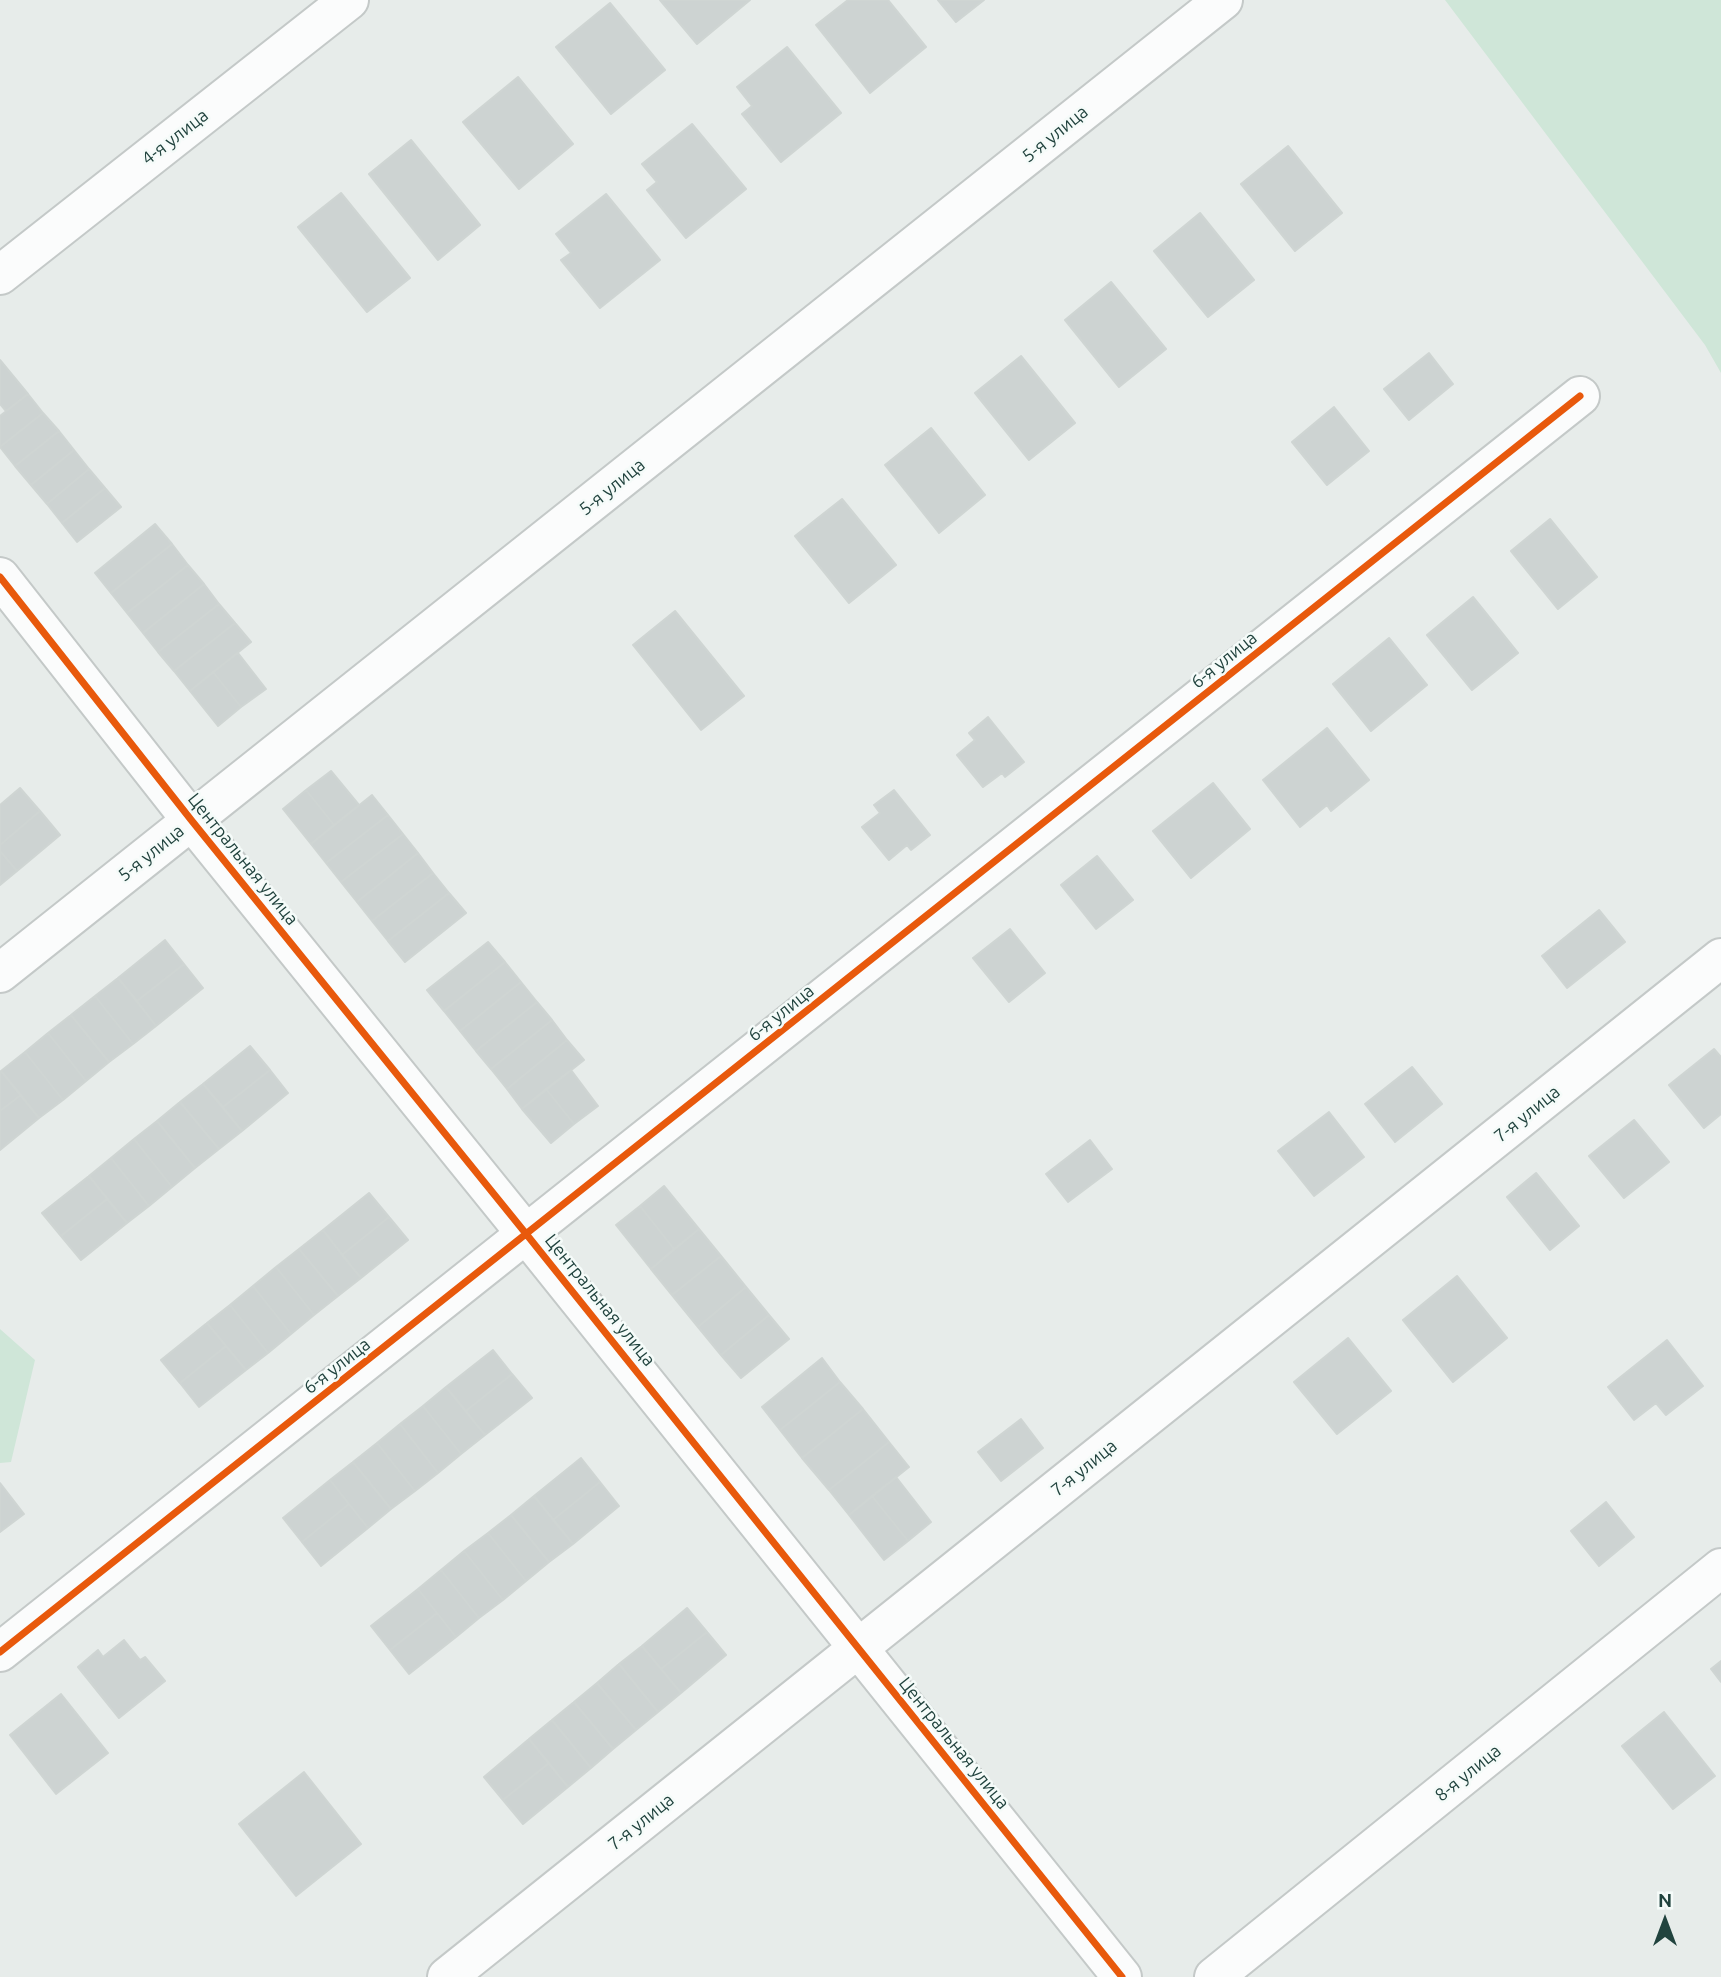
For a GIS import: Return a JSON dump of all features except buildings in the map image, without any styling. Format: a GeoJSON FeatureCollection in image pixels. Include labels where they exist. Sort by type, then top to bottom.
{"type":"FeatureCollection","features":[{"type":"Feature","properties":{"kind":"street","name":"4-я улица"},"geometry":{"type":"LineString","coordinates":[[0,275],[349,0]]}},
{"type":"Feature","properties":{"kind":"street","name":"5-я улица"},"geometry":{"type":"LineString","coordinates":[[0,974],[1223,0]]}},
{"type":"Feature","properties":{"kind":"street","name":"6-я улица"},"geometry":{"type":"LineString","coordinates":[[0,1653],[1580,396]]}},
{"type":"Feature","properties":{"kind":"street","name":"Центральная улица"},"geometry":{"type":"LineString","coordinates":[[0,578],[192,821],[1122,1977]]}},
{"type":"Feature","properties":{"kind":"street","name":"7-я улица"},"geometry":{"type":"LineString","coordinates":[[447,1977],[1721,958]]}},
{"type":"Feature","properties":{"kind":"street","name":"8-я улица"},"geometry":{"type":"LineString","coordinates":[[1214,1977],[1721,1569]]}},
{"type":"Feature","properties":{"kind":"green space"},"geometry":{"type":"Polygon","coordinates":[[[1445,0],[1721,0],[1721,373],[1705,345],[1445,0]]]}},
{"type":"Feature","properties":{"kind":"green space"},"geometry":{"type":"Polygon","coordinates":[[[0,1329],[35,1360],[11,1462],[0,1463],[0,1329]]]}},
{"type":"Feature","properties":{"kind":"cycle path"},"geometry":{"type":"LineString","coordinates":[[0,1652],[1580,396]]}},
{"type":"Feature","properties":{"kind":"cycle path"},"geometry":{"type":"LineString","coordinates":[[0,577],[192,821],[1122,1977]]}}]}
